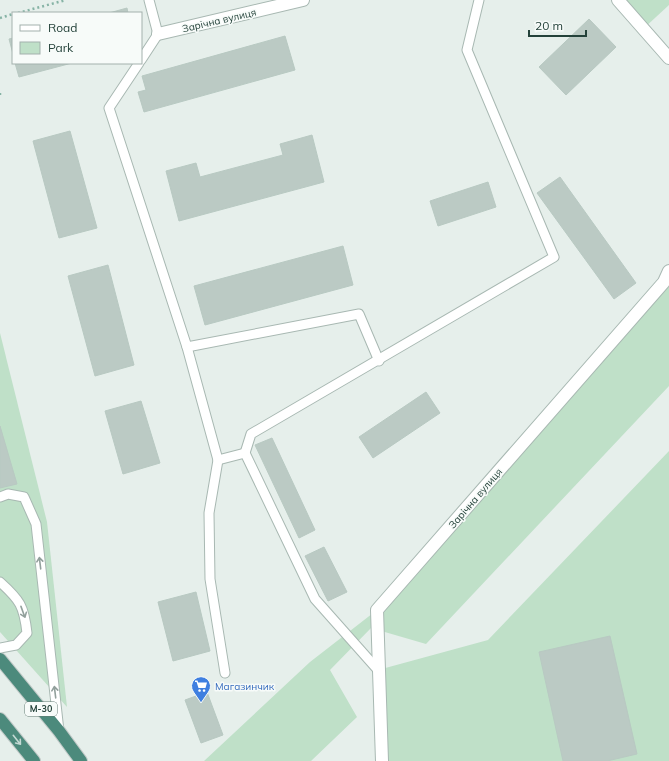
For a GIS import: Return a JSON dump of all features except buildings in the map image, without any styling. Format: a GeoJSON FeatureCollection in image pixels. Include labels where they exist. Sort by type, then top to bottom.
{"type":"FeatureCollection","features":[{"type":"Feature","properties":{"kind":"highway","name":"М-30"},"geometry":{"type":"LineString","coordinates":[[0,659],[59,731],[81,761]]}},
{"type":"Feature","properties":{"kind":"highway"},"geometry":{"type":"LineString","coordinates":[[0,719],[34,761]]}},
{"type":"Feature","properties":{"kind":"street","name":"Зарічна вулиця"},"geometry":{"type":"LineString","coordinates":[[158,34],[303,0]]}},
{"type":"Feature","properties":{"kind":"street"},"geometry":{"type":"LineString","coordinates":[[618,0],[669,58]]}},
{"type":"Feature","properties":{"kind":"street","name":"Зарічна вулиця"},"geometry":{"type":"LineString","coordinates":[[382,761],[377,610],[664,282],[669,271]]}},
{"type":"Feature","properties":{"kind":"lane"},"geometry":{"type":"LineString","coordinates":[[142,58],[158,34],[148,0]]}},
{"type":"Feature","properties":{"kind":"lane"},"geometry":{"type":"LineString","coordinates":[[378,670],[315,600],[245,453],[250,434],[379,361],[554,257],[467,50],[479,0]]}},
{"type":"Feature","properties":{"kind":"lane"},"geometry":{"type":"LineString","coordinates":[[138,64],[109,108],[187,347],[218,460],[209,513],[210,579],[225,673]]}},
{"type":"Feature","properties":{"kind":"lane"},"geometry":{"type":"LineString","coordinates":[[187,347],[359,314],[379,361]]}},
{"type":"Feature","properties":{"kind":"lane"},"geometry":{"type":"LineString","coordinates":[[218,460],[245,453]]}},
{"type":"Feature","properties":{"kind":"lane"},"geometry":{"type":"LineString","coordinates":[[0,496],[8,494],[24,497],[36,524],[59,731]]}},
{"type":"Feature","properties":{"kind":"lane"},"geometry":{"type":"LineString","coordinates":[[0,582],[16,596],[25,614],[27,633],[16,646],[0,648]]}},
{"type":"Feature","properties":{"kind":"path"},"geometry":{"type":"LineString","coordinates":[[22,12],[66,0]]}},
{"type":"Feature","properties":{"kind":"path"},"geometry":{"type":"LineString","coordinates":[[0,18],[12,14]]}},
{"type":"Feature","properties":{"kind":"green space"},"geometry":{"type":"Polygon","coordinates":[[[618,0],[669,0],[669,5],[643,29],[618,0]]]}},
{"type":"Feature","properties":{"kind":"green space"},"geometry":{"type":"Polygon","coordinates":[[[669,275],[669,386],[426,644],[371,628],[330,670],[357,717],[311,761],[204,761],[310,662],[377,610],[669,275]]]}},
{"type":"Feature","properties":{"kind":"green space"},"geometry":{"type":"Polygon","coordinates":[[[0,333],[47,522],[67,707],[0,632],[0,333]]]}},
{"type":"Feature","properties":{"kind":"green space"},"geometry":{"type":"Polygon","coordinates":[[[669,451],[669,761],[382,761],[378,670],[488,640],[669,451]]]}},
{"type":"Feature","properties":{"kind":"place","name":"Магазинчик"},"geometry":{"type":"Point","coordinates":[201,703]}}]}
